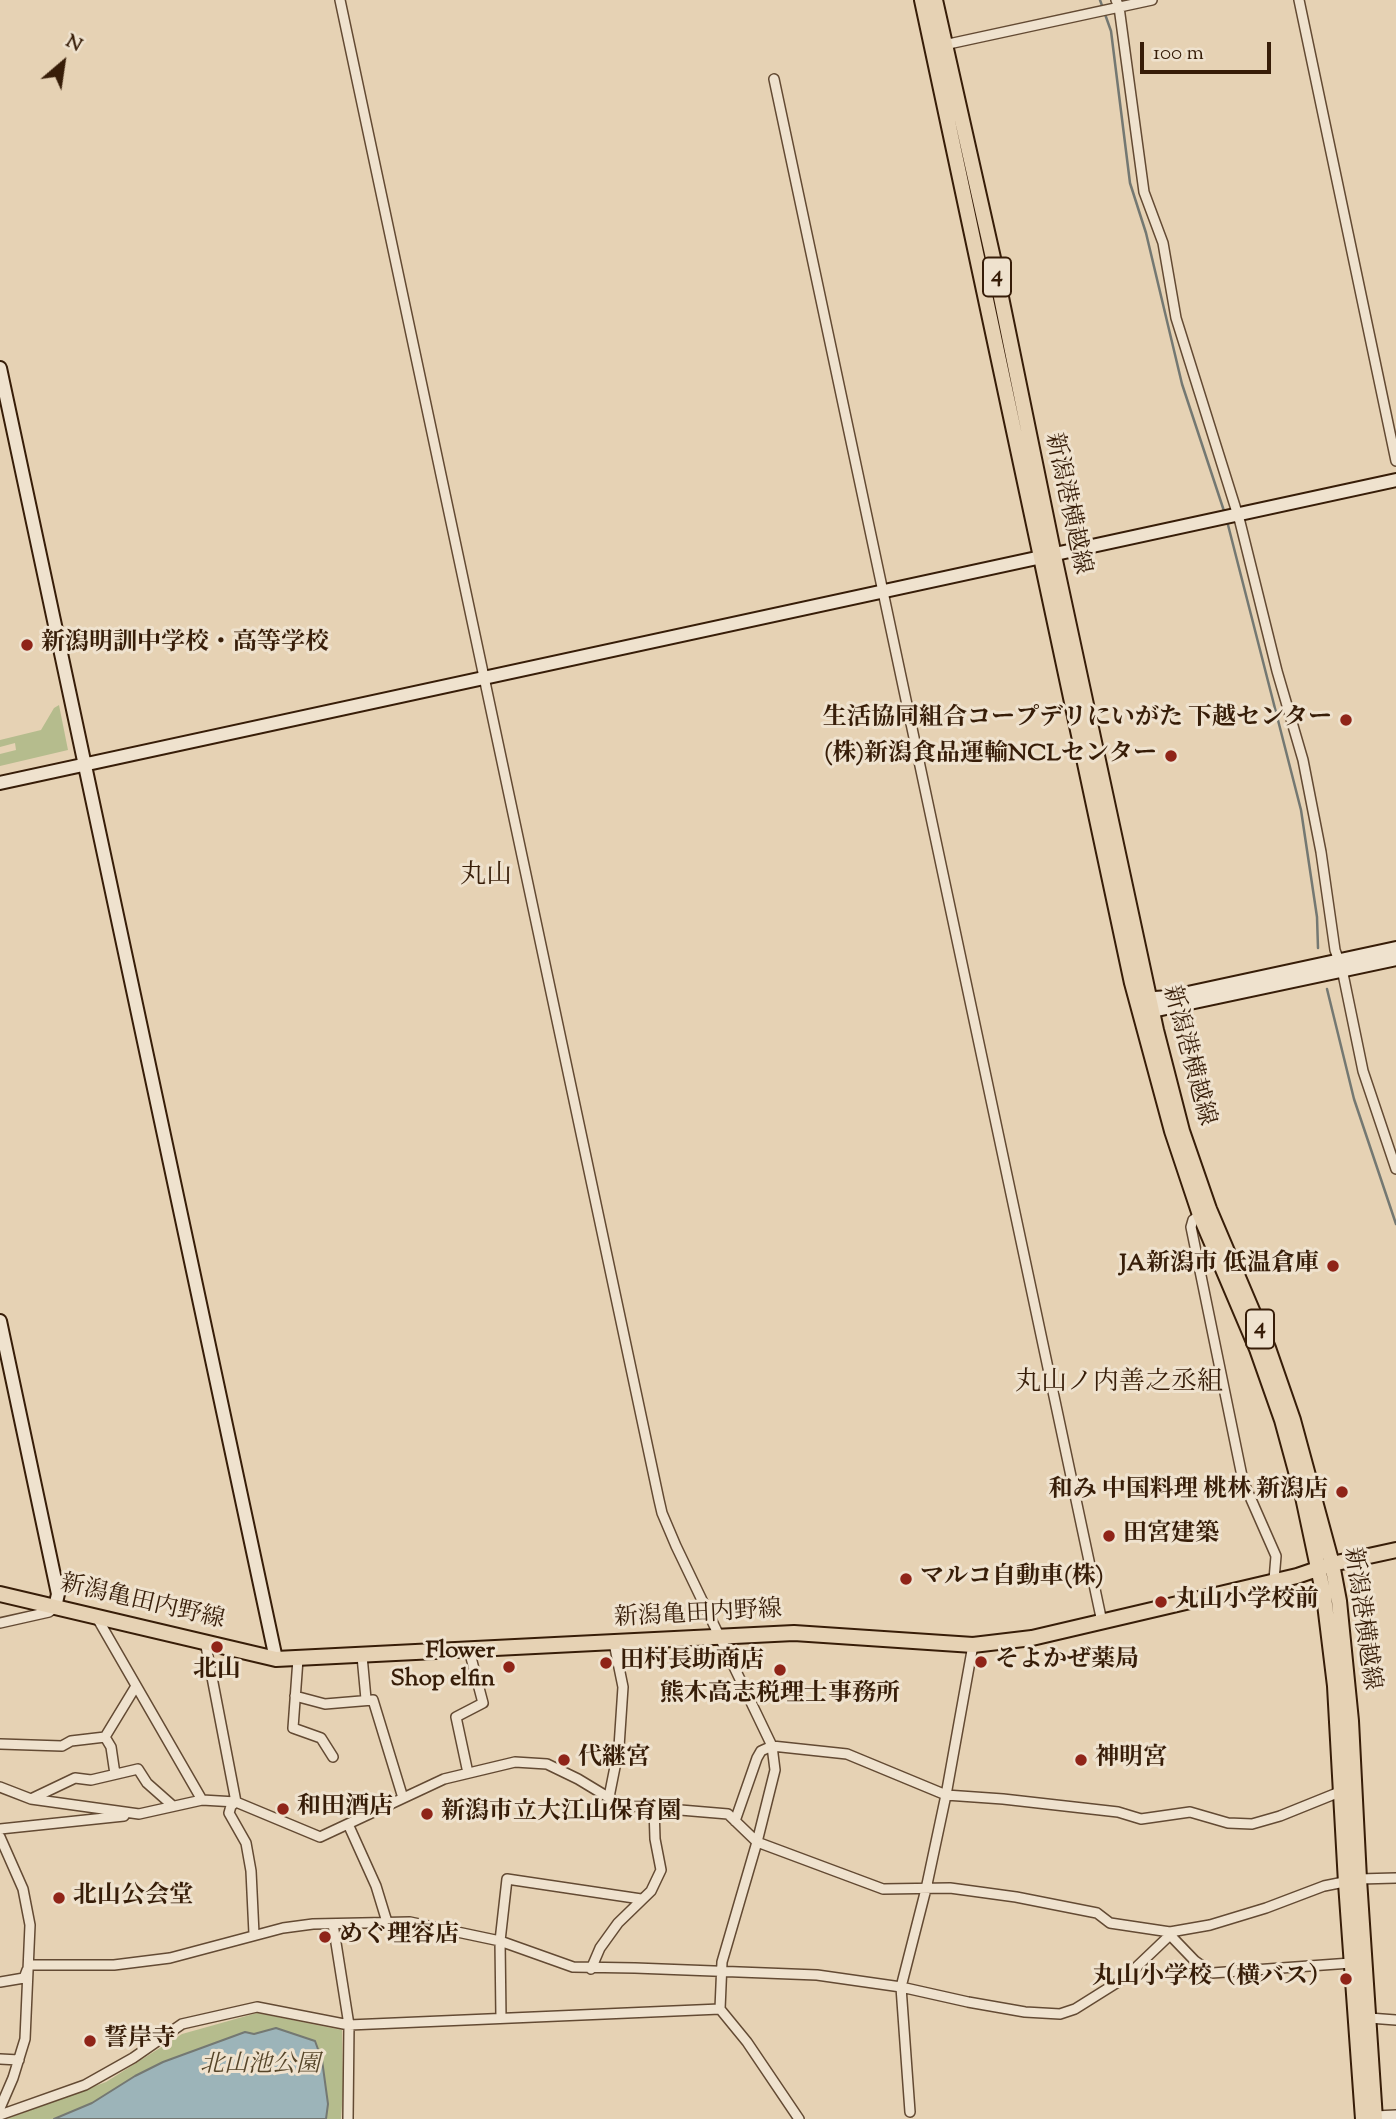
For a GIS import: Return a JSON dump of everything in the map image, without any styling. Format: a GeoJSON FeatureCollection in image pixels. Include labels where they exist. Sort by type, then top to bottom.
{"type":"FeatureCollection","features":[{"type":"Feature","properties":{"kind":"main road","name":"新潟港横越線"},"geometry":{"type":"LineString","coordinates":[[922,0],[1047,557]]}},
{"type":"Feature","properties":{"kind":"main road","name":"新潟港横越線"},"geometry":{"type":"LineString","coordinates":[[934,0],[993,258],[1047,557],[1132,983],[1156,1030],[1182,1131],[1209,1209],[1268,1348],[1293,1420],[1325,1567],[1324,1596],[1335,1686],[1342,1791],[1369,2018],[1371,2118]]}},
{"type":"Feature","properties":{"kind":"main road","name":"新潟港横越線"},"geometry":{"type":"LineString","coordinates":[[1145,1006],[1172,1131],[1200,1215],[1256,1349],[1282,1420],[1325,1567],[1339,1601],[1351,1721],[1351,1963],[1371,2118]]}},
{"type":"Feature","properties":{"kind":"main road","name":"新潟亀田内野線"},"geometry":{"type":"LineString","coordinates":[[0,1594],[276,1659],[794,1633],[973,1645],[1032,1638],[1396,1550]]}},
{"type":"Feature","properties":{"kind":"street"},"geometry":{"type":"LineString","coordinates":[[340,0],[659,1500],[672,1535],[772,1746],[775,1770],[722,1962],[720,2009],[747,2042],[799,2119]]}},
{"type":"Feature","properties":{"kind":"street"},"geometry":{"type":"LineString","coordinates":[[944,45],[1118,4],[1152,0]]}},
{"type":"Feature","properties":{"kind":"street"},"geometry":{"type":"LineString","coordinates":[[1299,0],[1396,461]]}},
{"type":"Feature","properties":{"kind":"street"},"geometry":{"type":"LineString","coordinates":[[1118,4],[1144,192],[1163,243],[1176,318],[1238,514],[1303,760],[1321,852],[1335,950],[1341,965],[1363,1071],[1396,1169]]}},
{"type":"Feature","properties":{"kind":"street"},"geometry":{"type":"LineString","coordinates":[[774,79],[1102,1622]]}},
{"type":"Feature","properties":{"kind":"street"},"geometry":{"type":"LineString","coordinates":[[0,368],[276,1659]]}},
{"type":"Feature","properties":{"kind":"street"},"geometry":{"type":"LineString","coordinates":[[0,783],[1396,480]]}},
{"type":"Feature","properties":{"kind":"street"},"geometry":{"type":"LineString","coordinates":[[1341,965],[1396,948]]}},
{"type":"Feature","properties":{"kind":"street"},"geometry":{"type":"LineString","coordinates":[[1145,1006],[1170,997],[1341,965],[1396,959]]}},
{"type":"Feature","properties":{"kind":"street"},"geometry":{"type":"LineString","coordinates":[[1200,1215],[1193,1220],[1191,1227],[1243,1481],[1276,1556],[1274,1580]]}},
{"type":"Feature","properties":{"kind":"street"},"geometry":{"type":"LineString","coordinates":[[0,1321],[58,1594],[55,1607],[48,1612],[0,1623]]}},
{"type":"Feature","properties":{"kind":"street"},"geometry":{"type":"LineString","coordinates":[[96,1616],[202,1800]]}},
{"type":"Feature","properties":{"kind":"street"},"geometry":{"type":"LineString","coordinates":[[205,1641],[236,1802]]}},
{"type":"Feature","properties":{"kind":"street"},"geometry":{"type":"LineString","coordinates":[[610,1797],[619,1747],[624,1687],[614,1643]]}},
{"type":"Feature","properties":{"kind":"street"},"geometry":{"type":"LineString","coordinates":[[910,2112],[901,1987],[946,1795],[973,1645]]}},
{"type":"Feature","properties":{"kind":"street"},"geometry":{"type":"LineString","coordinates":[[468,1773],[456,1717],[483,1703],[469,1650]]}},
{"type":"Feature","properties":{"kind":"street"},"geometry":{"type":"LineString","coordinates":[[362,1656],[366,1699]]}},
{"type":"Feature","properties":{"kind":"street"},"geometry":{"type":"LineString","coordinates":[[298,1659],[293,1728],[321,1738],[333,1757]]}},
{"type":"Feature","properties":{"kind":"street"},"geometry":{"type":"LineString","coordinates":[[105,1737],[136,1686]]}},
{"type":"Feature","properties":{"kind":"street"},"geometry":{"type":"LineString","coordinates":[[295,1696],[325,1704],[373,1700],[403,1798]]}},
{"type":"Feature","properties":{"kind":"street"},"geometry":{"type":"LineString","coordinates":[[0,1744],[62,1746],[71,1741],[105,1737]]}},
{"type":"Feature","properties":{"kind":"street"},"geometry":{"type":"LineString","coordinates":[[105,1737],[111,1747],[115,1774]]}},
{"type":"Feature","properties":{"kind":"street"},"geometry":{"type":"LineString","coordinates":[[735,1821],[757,1758],[761,1751],[772,1746],[847,1754],[946,1795],[1118,1812],[1141,1819],[1190,1812],[1228,1823],[1252,1824],[1280,1816],[1342,1791]]}},
{"type":"Feature","properties":{"kind":"street"},"geometry":{"type":"LineString","coordinates":[[0,1829],[139,1814],[202,1800],[236,1802],[320,1837],[444,1779],[515,1762],[547,1764],[621,1805],[728,1814],[757,1842],[883,1889],[950,1888],[1016,1897],[1097,1913],[1110,1923],[1170,1934],[1210,1925],[1325,1886],[1396,1878]]}},
{"type":"Feature","properties":{"kind":"street"},"geometry":{"type":"LineString","coordinates":[[31,1799],[75,1779],[91,1780],[138,1769],[147,1783],[173,1806]]}},
{"type":"Feature","properties":{"kind":"street"},"geometry":{"type":"LineString","coordinates":[[0,1787],[31,1799],[139,1814]]}},
{"type":"Feature","properties":{"kind":"street"},"geometry":{"type":"LineString","coordinates":[[236,1802],[229,1813],[246,1843],[251,1871],[254,1934]]}},
{"type":"Feature","properties":{"kind":"street"},"geometry":{"type":"LineString","coordinates":[[591,1969],[600,1948],[618,1923],[650,1891],[661,1870],[655,1839],[654,1807]]}},
{"type":"Feature","properties":{"kind":"street"},"geometry":{"type":"LineString","coordinates":[[348,1824],[376,1886],[387,1922]]}},
{"type":"Feature","properties":{"kind":"street"},"geometry":{"type":"LineString","coordinates":[[0,1837],[23,1889],[30,1925],[25,2039],[0,2108]]}},
{"type":"Feature","properties":{"kind":"street"},"geometry":{"type":"LineString","coordinates":[[501,2018],[500,1941],[507,1879],[641,1899]]}},
{"type":"Feature","properties":{"kind":"street"},"geometry":{"type":"LineString","coordinates":[[29,1965],[114,1965],[170,1958],[283,1928],[410,1922],[500,1941],[573,1967],[817,1975],[901,1987],[1025,2012],[1060,2014],[1075,2009],[1126,1977],[1170,1934]]}},
{"type":"Feature","properties":{"kind":"street"},"geometry":{"type":"LineString","coordinates":[[333,1924],[349,2025],[348,2119]]}},
{"type":"Feature","properties":{"kind":"street"},"geometry":{"type":"LineString","coordinates":[[1170,1934],[1195,1961],[1212,1973],[1351,1963]]}},
{"type":"Feature","properties":{"kind":"street"},"geometry":{"type":"LineString","coordinates":[[0,1982],[23,1978],[29,1965]]}},
{"type":"Feature","properties":{"kind":"street"},"geometry":{"type":"LineString","coordinates":[[0,2115],[85,2085],[133,2058],[182,2024],[257,2007],[349,2025],[720,2009]]}},
{"type":"Feature","properties":{"kind":"street"},"geometry":{"type":"LineString","coordinates":[[1369,2018],[1396,2020]]}},
{"type":"Feature","properties":{"kind":"street"},"geometry":{"type":"LineString","coordinates":[[0,2059],[19,2060]]}},
{"type":"Feature","properties":{"kind":"street"},"geometry":{"type":"LineString","coordinates":[[1371,2118],[1396,2115]]}},
{"type":"Feature","properties":{"kind":"green space"},"geometry":{"type":"Polygon","coordinates":[[[59,705],[68,750],[0,766],[0,754],[16,750],[15,743],[0,747],[0,740],[41,730],[54,708],[59,705]]]}},
{"type":"Feature","properties":{"kind":"green space","name":"北山池公園"},"geometry":{"type":"Polygon","coordinates":[[[257,2013],[342,2030],[341,2119],[7,2119],[106,2082],[182,2034],[257,2013]]]}},
{"type":"Feature","properties":{"kind":"water","name":"北山池公園"},"geometry":{"type":"Polygon","coordinates":[[[276,2028],[315,2041],[322,2060],[328,2104],[326,2119],[54,2119],[92,2103],[163,2062],[245,2032],[254,2034],[276,2028]]]}},
{"type":"Feature","properties":{"kind":"waterway"},"geometry":{"type":"LineString","coordinates":[[1100,0],[1111,31],[1130,183],[1146,233],[1182,384],[1224,511]]}},
{"type":"Feature","properties":{"kind":"waterway"},"geometry":{"type":"LineString","coordinates":[[1227,521],[1301,810],[1317,917],[1318,948]]}},
{"type":"Feature","properties":{"kind":"waterway"},"geometry":{"type":"LineString","coordinates":[[1327,989],[1354,1099],[1396,1224]]}},
{"type":"Feature","properties":{"kind":"place","name":"新潟明訓中学校・高等学校"},"geometry":{"type":"Point","coordinates":[27,645]}},
{"type":"Feature","properties":{"kind":"place","name":"生活協同組合コープデリにいがた 下越センター"},"geometry":{"type":"Point","coordinates":[1346,720]}},
{"type":"Feature","properties":{"kind":"place","name":"(株)新潟食品運輸NCLセンター"},"geometry":{"type":"Point","coordinates":[1171,756]}},
{"type":"Feature","properties":{"kind":"place","name":"JA新潟市 低温倉庫"},"geometry":{"type":"Point","coordinates":[1333,1266]}},
{"type":"Feature","properties":{"kind":"place","name":"和み 中国料理 桃林 新潟店"},"geometry":{"type":"Point","coordinates":[1342,1492]}},
{"type":"Feature","properties":{"kind":"place","name":"田宮建築"},"geometry":{"type":"Point","coordinates":[1109,1536]}},
{"type":"Feature","properties":{"kind":"place","name":"マルコ自動車(株)"},"geometry":{"type":"Point","coordinates":[906,1579]}},
{"type":"Feature","properties":{"kind":"place","name":"丸山小学校前"},"geometry":{"type":"Point","coordinates":[1161,1602]}},
{"type":"Feature","properties":{"kind":"place","name":"北山"},"geometry":{"type":"Point","coordinates":[217,1647]}},
{"type":"Feature","properties":{"kind":"place","name":"そよかぜ薬局"},"geometry":{"type":"Point","coordinates":[981,1662]}},
{"type":"Feature","properties":{"kind":"place","name":"田村長助商店"},"geometry":{"type":"Point","coordinates":[606,1663]}},
{"type":"Feature","properties":{"kind":"place","name":"Flower Shop elfin"},"geometry":{"type":"Point","coordinates":[509,1667]}},
{"type":"Feature","properties":{"kind":"place","name":"熊木高志税理士事務所"},"geometry":{"type":"Point","coordinates":[780,1670]}},
{"type":"Feature","properties":{"kind":"place","name":"代継宮"},"geometry":{"type":"Point","coordinates":[564,1760]}},
{"type":"Feature","properties":{"kind":"place","name":"神明宮"},"geometry":{"type":"Point","coordinates":[1081,1760]}},
{"type":"Feature","properties":{"kind":"place","name":"和田酒店"},"geometry":{"type":"Point","coordinates":[283,1809]}},
{"type":"Feature","properties":{"kind":"place","name":"新潟市立大江山保育園"},"geometry":{"type":"Point","coordinates":[427,1814]}},
{"type":"Feature","properties":{"kind":"place","name":"北山公会堂"},"geometry":{"type":"Point","coordinates":[59,1898]}},
{"type":"Feature","properties":{"kind":"place","name":"めぐ理容店"},"geometry":{"type":"Point","coordinates":[325,1937]}},
{"type":"Feature","properties":{"kind":"place","name":"丸山小学校（横バス）"},"geometry":{"type":"Point","coordinates":[1346,1979]}},
{"type":"Feature","properties":{"kind":"place","name":"誓岸寺"},"geometry":{"type":"Point","coordinates":[90,2041]}},
{"type":"Feature","properties":{"kind":"district","name":"丸山"},"geometry":{"type":"Point","coordinates":[486,878]}},
{"type":"Feature","properties":{"kind":"district","name":"丸山ノ内善之丞組"},"geometry":{"type":"Point","coordinates":[1119,1385]}}]}
